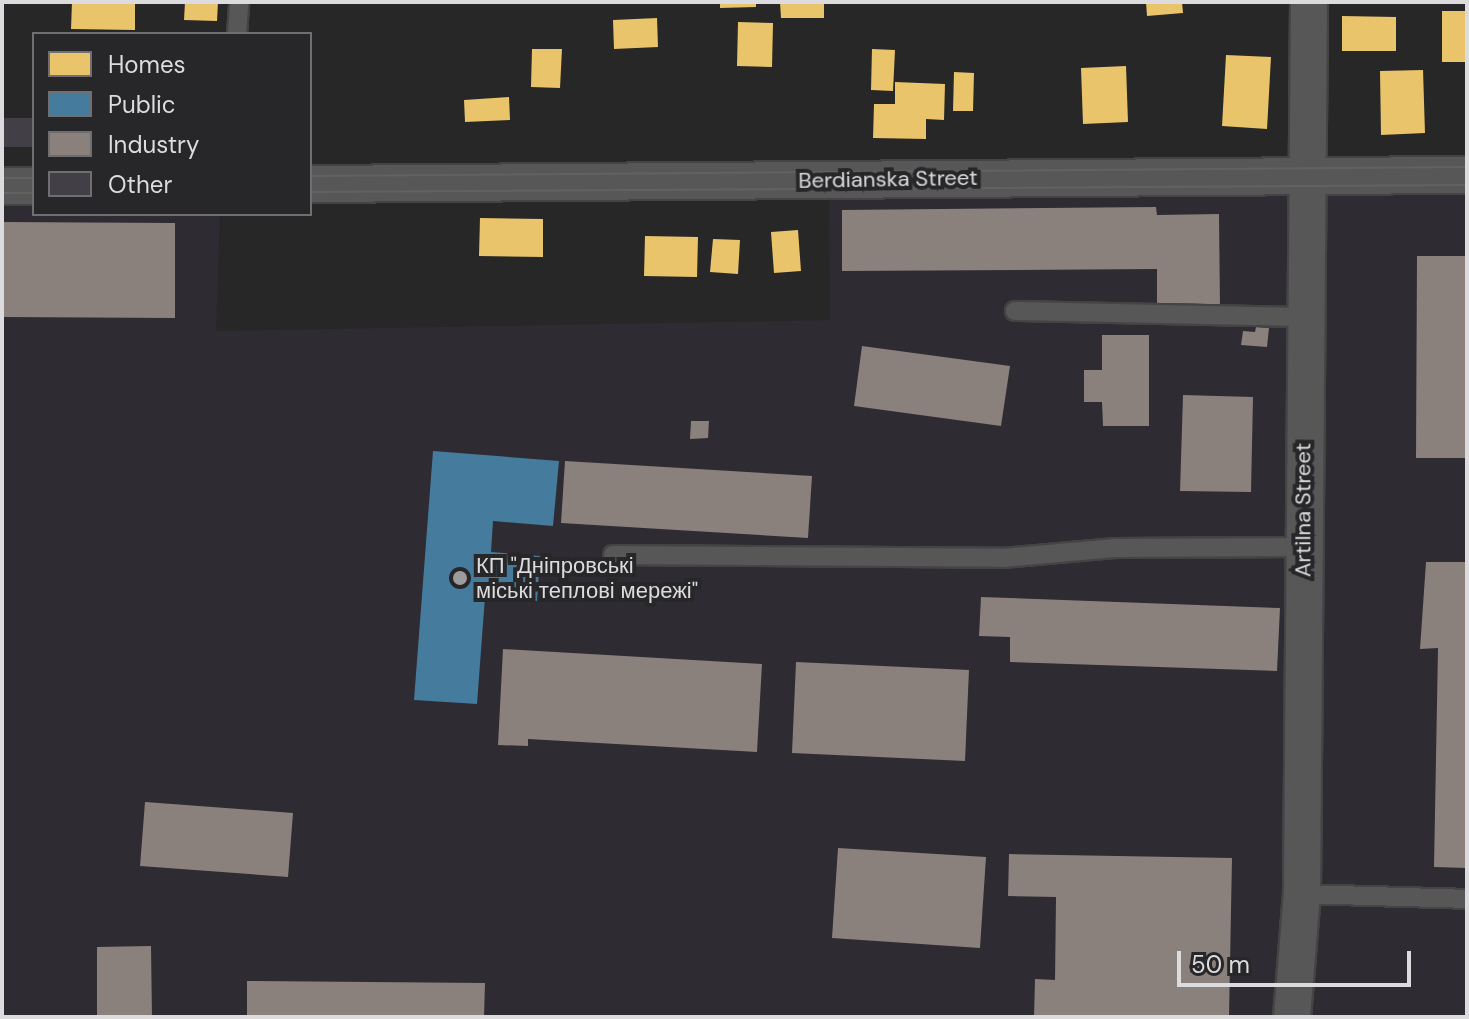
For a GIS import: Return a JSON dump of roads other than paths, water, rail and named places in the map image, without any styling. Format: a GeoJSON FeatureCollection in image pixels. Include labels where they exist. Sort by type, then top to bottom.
{"type":"FeatureCollection","features":[{"type":"Feature","properties":{"kind":"street","name":"Artilna Street"},"geometry":{"type":"LineString","coordinates":[[1292,1017],[1302,894],[1304,317],[1309,2]]}},
{"type":"Feature","properties":{"kind":"street","name":"Berdianska Street"},"geometry":{"type":"LineString","coordinates":[[312,184],[1467,175]]}},
{"type":"Feature","properties":{"kind":"street"},"geometry":{"type":"LineString","coordinates":[[2,186],[32,186]]}},
{"type":"Feature","properties":{"kind":"lane"},"geometry":{"type":"LineString","coordinates":[[237,32],[239,2]]}},
{"type":"Feature","properties":{"kind":"lane"},"geometry":{"type":"LineString","coordinates":[[1015,311],[1304,317]]}},
{"type":"Feature","properties":{"kind":"lane"},"geometry":{"type":"LineString","coordinates":[[613,555],[1003,558],[1116,548],[1303,547]]}},
{"type":"Feature","properties":{"kind":"lane"},"geometry":{"type":"LineString","coordinates":[[1302,894],[1467,899]]}},
{"type":"Feature","properties":{"kind":"tram line"},"geometry":{"type":"LineString","coordinates":[[312,176],[1467,167]]}},
{"type":"Feature","properties":{"kind":"tram line"},"geometry":{"type":"LineString","coordinates":[[2,178],[32,178]]}},
{"type":"Feature","properties":{"kind":"tram line"},"geometry":{"type":"LineString","coordinates":[[312,192],[1467,185]]}},
{"type":"Feature","properties":{"kind":"tram line"},"geometry":{"type":"LineString","coordinates":[[2,193],[32,193]]}},
{"type":"Feature","properties":{"kind":"place","name":"КП \"Дніпровські міські теплові мережі\""},"geometry":{"type":"Point","coordinates":[460,578]}}]}
